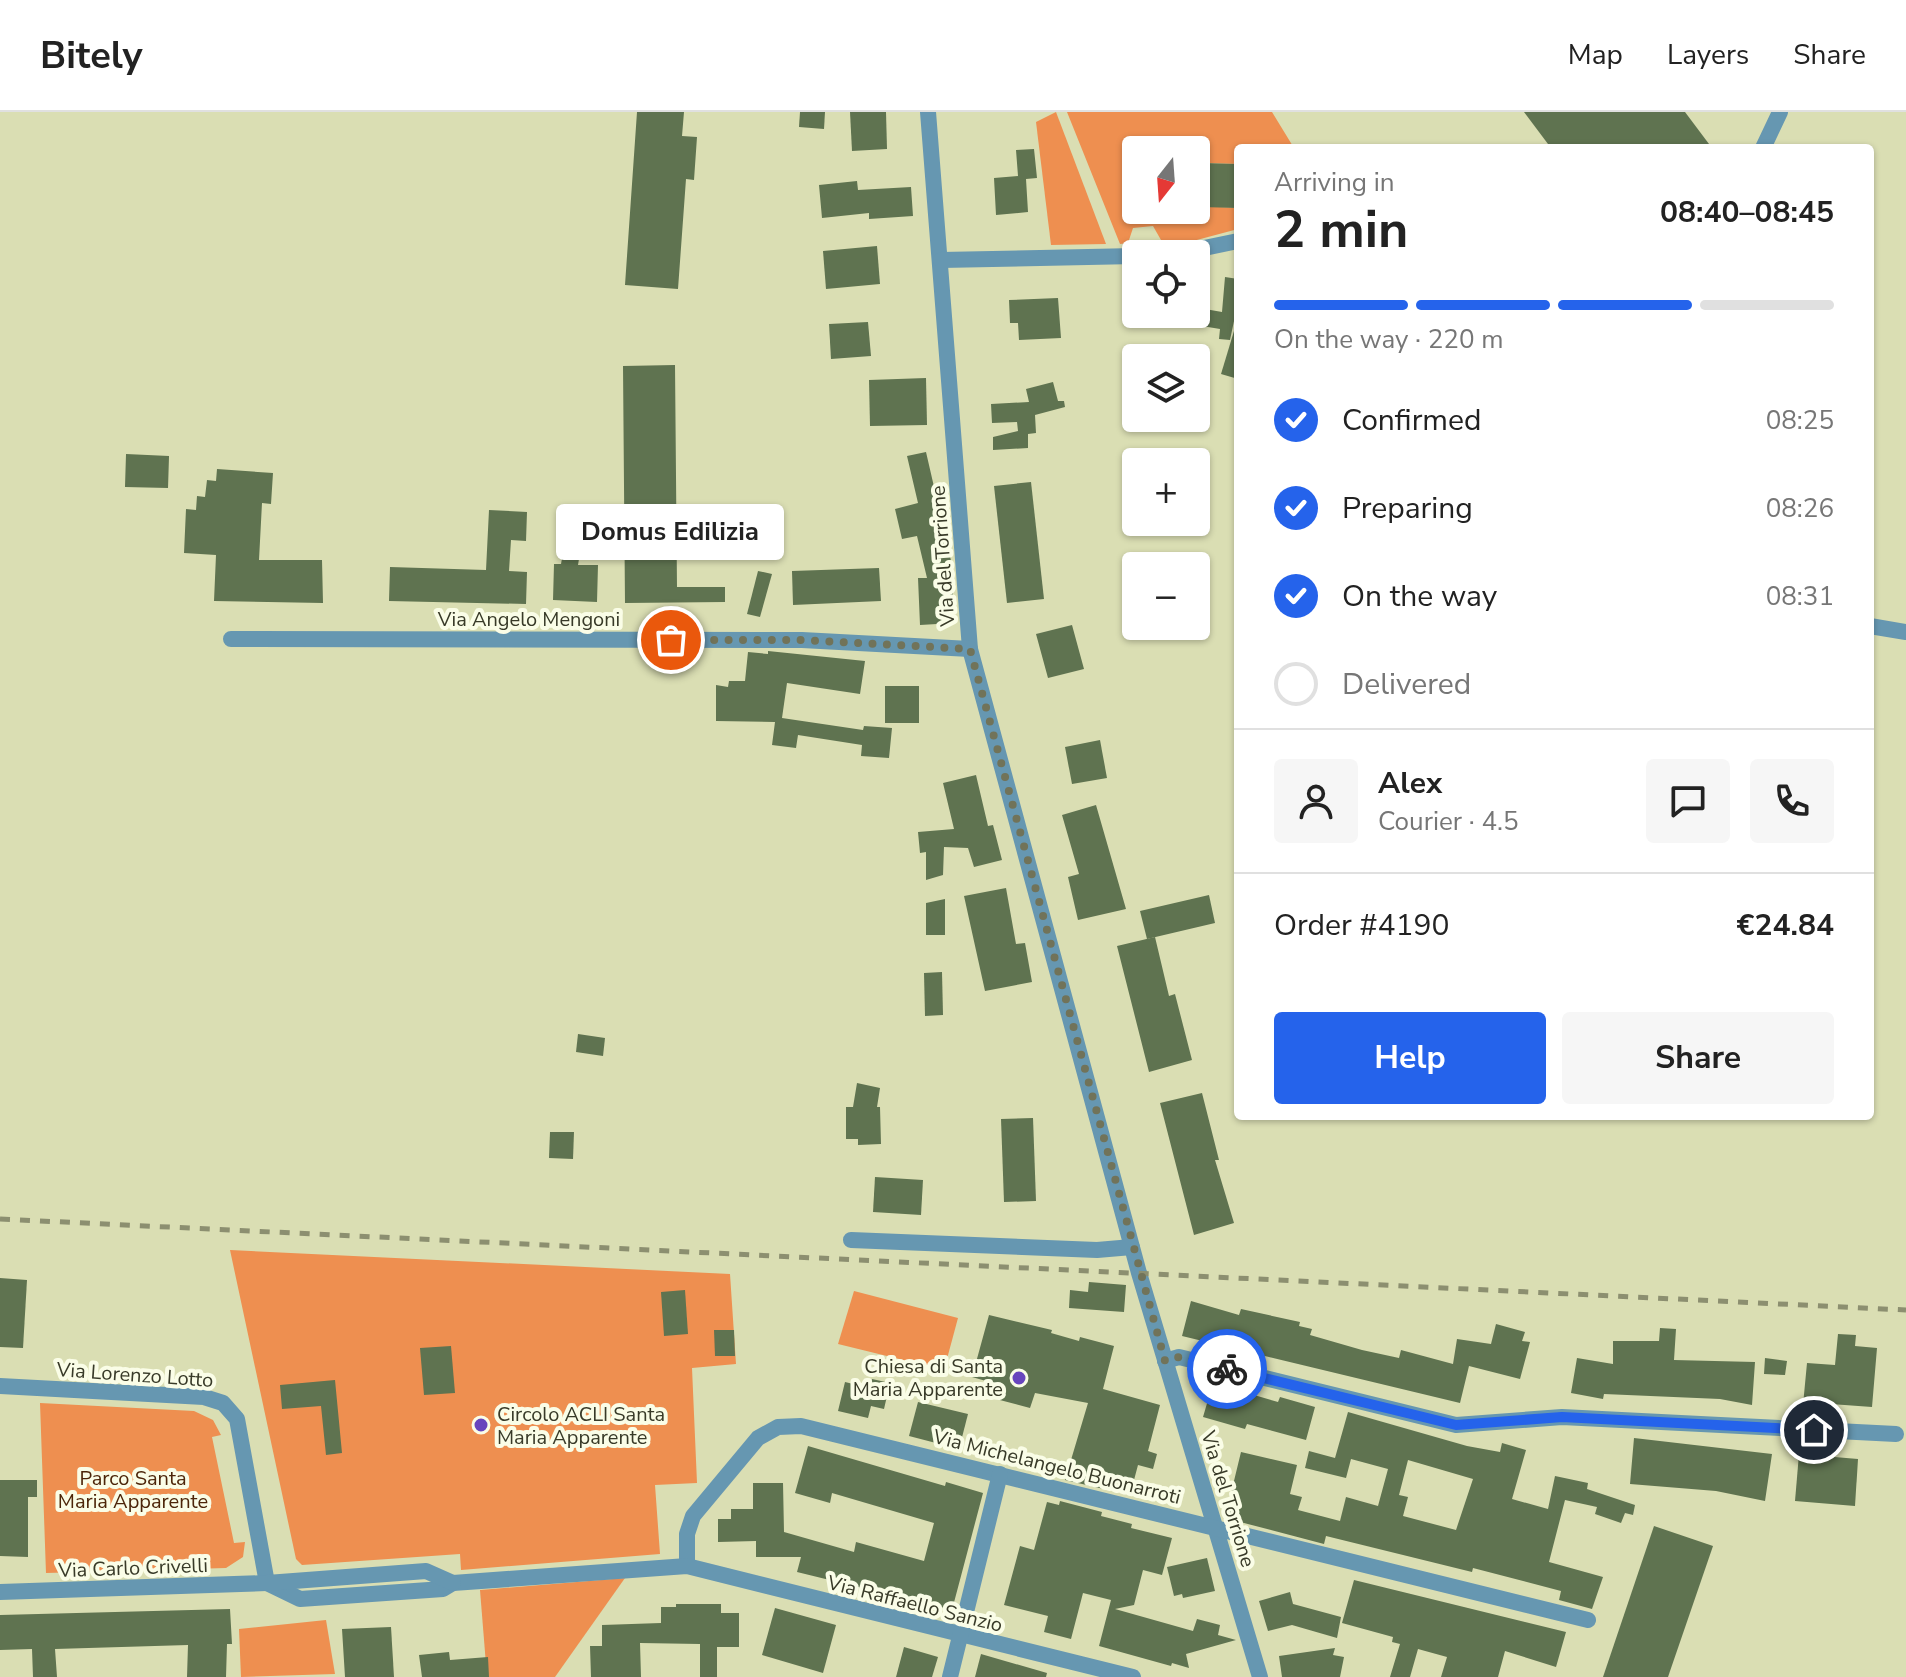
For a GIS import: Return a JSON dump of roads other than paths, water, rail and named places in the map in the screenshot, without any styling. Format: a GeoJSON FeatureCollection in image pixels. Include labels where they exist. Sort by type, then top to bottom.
{"type":"FeatureCollection","features":[{"type":"Feature","properties":{"kind":"street","name":"Via del Torrione"},"geometry":{"type":"LineString","coordinates":[[928,112],[970,649],[1132,1247],[1260,1677]]}},
{"type":"Feature","properties":{"kind":"street"},"geometry":{"type":"LineString","coordinates":[[1765,144],[1780,112]]}},
{"type":"Feature","properties":{"kind":"street"},"geometry":{"type":"LineString","coordinates":[[1210,247],[1234,242]]}},
{"type":"Feature","properties":{"kind":"street"},"geometry":{"type":"LineString","coordinates":[[941,260],[1122,256]]}},
{"type":"Feature","properties":{"kind":"street"},"geometry":{"type":"LineString","coordinates":[[1874,627],[1906,632]]}},
{"type":"Feature","properties":{"kind":"street","name":"Via Angelo Mengoni"},"geometry":{"type":"LineString","coordinates":[[231,639],[802,640],[970,649]]}},
{"type":"Feature","properties":{"kind":"street"},"geometry":{"type":"LineString","coordinates":[[851,1240],[1097,1250],[1132,1247]]}},
{"type":"Feature","properties":{"kind":"street"},"geometry":{"type":"LineString","coordinates":[[1165,1361],[1179,1357],[1456,1425],[1562,1417],[1896,1434]]}},
{"type":"Feature","properties":{"kind":"street","name":"Via Lorenzo Lotto"},"geometry":{"type":"LineString","coordinates":[[0,1386],[204,1397],[223,1403],[237,1419],[267,1583]]}},
{"type":"Feature","properties":{"kind":"street","name":"Via Michelangelo Buonarroti"},"geometry":{"type":"LineString","coordinates":[[687,1566],[687,1534],[693,1516],[758,1438],[778,1427],[813,1427],[1588,1620]]}},
{"type":"Feature","properties":{"kind":"street"},"geometry":{"type":"LineString","coordinates":[[950,1677],[1000,1474]]}},
{"type":"Feature","properties":{"kind":"street","name":"Via Carlo Crivelli"},"geometry":{"type":"LineString","coordinates":[[0,1592],[267,1583],[426,1571],[453,1583],[687,1566]]}},
{"type":"Feature","properties":{"kind":"street","name":"Via Raffaello Sanzio"},"geometry":{"type":"LineString","coordinates":[[687,1566],[960,1637],[1133,1677]]}},
{"type":"Feature","properties":{"kind":"railway"},"geometry":{"type":"LineString","coordinates":[[0,1219],[1906,1310]]}},
{"type":"Feature","properties":{"kind":"place","name":"Domus Edilizia"},"geometry":{"type":"Point","coordinates":[671,640]}},
{"type":"Feature","properties":{"kind":"place","name":"Chiesa di Santa Maria Apparente"},"geometry":{"type":"Point","coordinates":[1019,1378]}},
{"type":"Feature","properties":{"kind":"place","name":"Circolo ACLI Santa Maria Apparente"},"geometry":{"type":"Point","coordinates":[481,1425]}},
{"type":"Feature","properties":{"kind":"park label","name":"Parco Santa Maria Apparente"},"geometry":{"type":"Point","coordinates":[133,1490]}}]}
